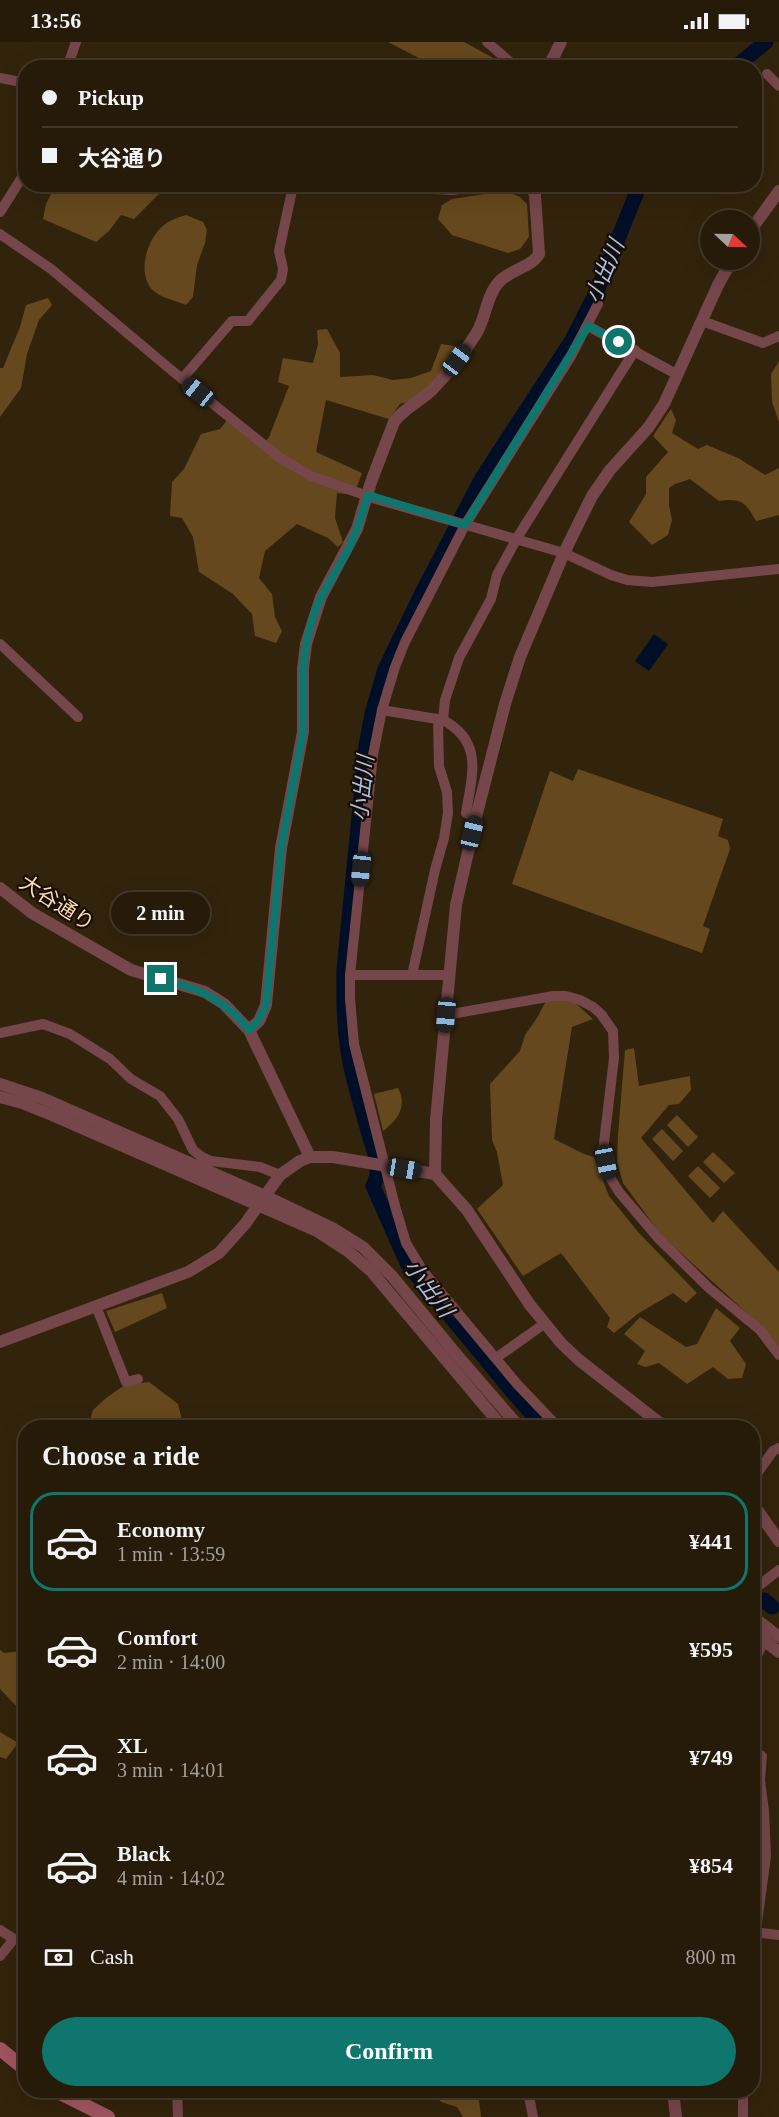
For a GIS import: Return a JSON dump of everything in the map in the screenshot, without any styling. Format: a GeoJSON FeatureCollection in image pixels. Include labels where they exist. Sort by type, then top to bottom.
{"type":"FeatureCollection","features":[{"type":"Feature","properties":{"kind":"main road"},"geometry":{"type":"LineString","coordinates":[[0,2049],[18,2064]]}},
{"type":"Feature","properties":{"kind":"main road"},"geometry":{"type":"LineString","coordinates":[[72,2098],[108,2117]]}},
{"type":"Feature","properties":{"kind":"street"},"geometry":{"type":"LineString","coordinates":[[70,60],[76,42]]}},
{"type":"Feature","properties":{"kind":"street"},"geometry":{"type":"LineString","coordinates":[[487,42],[508,60]]}},
{"type":"Feature","properties":{"kind":"street"},"geometry":{"type":"LineString","coordinates":[[552,60],[561,42]]}},
{"type":"Feature","properties":{"kind":"street"},"geometry":{"type":"LineString","coordinates":[[767,74],[779,86]]}},
{"type":"Feature","properties":{"kind":"street"},"geometry":{"type":"LineString","coordinates":[[0,78],[18,81]]}},
{"type":"Feature","properties":{"kind":"street"},"geometry":{"type":"LineString","coordinates":[[0,212],[18,184]]}},
{"type":"Feature","properties":{"kind":"street"},"geometry":{"type":"LineString","coordinates":[[760,217],[779,191]]}},
{"type":"Feature","properties":{"kind":"street"},"geometry":{"type":"LineString","coordinates":[[182,379],[232,321],[248,321],[281,280],[283,269],[279,251],[292,192]]}},
{"type":"Feature","properties":{"kind":"street"},"geometry":{"type":"LineString","coordinates":[[249,1030],[258,1021],[266,1005],[281,848],[303,732],[303,669],[313,617],[357,529],[371,482],[386,442],[400,414],[432,390],[463,351],[485,318],[492,292],[498,282],[511,271],[535,261],[539,254],[534,192]]}},
{"type":"Feature","properties":{"kind":"street"},"geometry":{"type":"LineString","coordinates":[[0,234],[51,269],[182,379],[289,464],[311,476],[564,553],[610,575],[639,582],[779,569]]}},
{"type":"Feature","properties":{"kind":"street"},"geometry":{"type":"LineString","coordinates":[[435,1174],[436,1120],[456,905],[505,704],[520,657],[564,553],[592,496],[610,471],[648,428],[664,404],[727,270]]}},
{"type":"Feature","properties":{"kind":"street"},"geometry":{"type":"LineString","coordinates":[[551,1420],[495,1358],[414,1259],[406,1243],[379,1165],[354,1044],[350,975],[373,755],[382,710],[395,667],[460,523],[588,326],[598,304]]}},
{"type":"Feature","properties":{"kind":"street"},"geometry":{"type":"LineString","coordinates":[[702,321],[763,344],[779,336]]}},
{"type":"Feature","properties":{"kind":"street"},"geometry":{"type":"LineString","coordinates":[[588,326],[678,375]]}},
{"type":"Feature","properties":{"kind":"street"},"geometry":{"type":"LineString","coordinates":[[412,975],[448,813],[447,792],[439,766],[441,720],[459,658],[486,609],[497,575],[517,538],[635,350]]}},
{"type":"Feature","properties":{"kind":"street"},"geometry":{"type":"LineString","coordinates":[[0,644],[78,717]]}},
{"type":"Feature","properties":{"kind":"street"},"geometry":{"type":"LineString","coordinates":[[382,710],[441,720],[455,726],[470,744],[474,758],[466,813],[476,818]]}},
{"type":"Feature","properties":{"kind":"street","name":"大谷通り"},"geometry":{"type":"LineString","coordinates":[[0,888],[32,913],[131,970],[192,988],[216,998],[233,1012],[249,1030],[310,1158]]}},
{"type":"Feature","properties":{"kind":"street"},"geometry":{"type":"LineString","coordinates":[[350,975],[449,975]]}},
{"type":"Feature","properties":{"kind":"street"},"geometry":{"type":"LineString","coordinates":[[446,1015],[552,996],[567,996],[580,1000],[601,1014],[612,1031],[614,1039],[614,1058],[603,1150],[608,1174],[619,1192],[659,1239],[709,1288],[760,1330],[779,1355]]}},
{"type":"Feature","properties":{"kind":"street"},"geometry":{"type":"LineString","coordinates":[[0,1033],[43,1024],[70,1034],[110,1059],[131,1079],[160,1096],[178,1119],[193,1150],[202,1157],[212,1161],[260,1167],[279,1175]]}},
{"type":"Feature","properties":{"kind":"street"},"geometry":{"type":"LineString","coordinates":[[0,1084],[42,1098],[262,1201],[317,1231],[349,1252],[371,1271],[496,1420]]}},
{"type":"Feature","properties":{"kind":"street"},"geometry":{"type":"LineString","coordinates":[[0,1097],[22,1103],[334,1229],[363,1247],[392,1275],[461,1361],[513,1420]]}},
{"type":"Feature","properties":{"kind":"street"},"geometry":{"type":"LineString","coordinates":[[0,1342],[188,1272],[203,1264],[232,1240],[279,1175],[300,1161],[333,1157],[435,1174],[467,1210],[544,1324],[579,1360],[656,1420]]}},
{"type":"Feature","properties":{"kind":"street"},"geometry":{"type":"LineString","coordinates":[[96,1306],[126,1382],[138,1379]]}},
{"type":"Feature","properties":{"kind":"street"},"geometry":{"type":"LineString","coordinates":[[495,1358],[544,1324]]}},
{"type":"Feature","properties":{"kind":"street"},"geometry":{"type":"LineString","coordinates":[[760,1469],[773,1451],[779,1448]]}},
{"type":"Feature","properties":{"kind":"street"},"geometry":{"type":"LineString","coordinates":[[760,1514],[779,1540]]}},
{"type":"Feature","properties":{"kind":"street"},"geometry":{"type":"LineString","coordinates":[[760,1583],[779,1570]]}},
{"type":"Feature","properties":{"kind":"street"},"geometry":{"type":"LineString","coordinates":[[760,1624],[771,1636],[779,1652]]}},
{"type":"Feature","properties":{"kind":"street"},"geometry":{"type":"LineString","coordinates":[[760,1651],[771,1636]]}},
{"type":"Feature","properties":{"kind":"street"},"geometry":{"type":"LineString","coordinates":[[760,1755],[762,1756],[760,1780],[766,1856],[760,1894]]}},
{"type":"Feature","properties":{"kind":"street"},"geometry":{"type":"LineString","coordinates":[[0,1930],[14,1939],[0,1956]]}},
{"type":"Feature","properties":{"kind":"street"},"geometry":{"type":"LineString","coordinates":[[760,1933],[779,1935]]}},
{"type":"Feature","properties":{"kind":"street"},"geometry":{"type":"LineString","coordinates":[[177,2098],[178,2117]]}},
{"type":"Feature","properties":{"kind":"street"},"geometry":{"type":"LineString","coordinates":[[529,2098],[533,2117]]}},
{"type":"Feature","properties":{"kind":"street"},"geometry":{"type":"LineString","coordinates":[[674,2098],[676,2117]]}},
{"type":"Feature","properties":{"kind":"street"},"geometry":{"type":"LineString","coordinates":[[743,2098],[743,2117]]}},
{"type":"Feature","properties":{"kind":"shaded area"},"geometry":{"type":"Polygon","coordinates":[[[388,42],[464,42],[497,60],[423,60],[388,42]]]}},
{"type":"Feature","properties":{"kind":"shaded area"},"geometry":{"type":"Polygon","coordinates":[[[52,192],[161,192],[134,219],[121,215],[109,231],[96,242],[43,219],[46,204],[52,192]]]}},
{"type":"Feature","properties":{"kind":"shaded area"},"geometry":{"type":"Polygon","coordinates":[[[498,192],[508,192],[520,197],[527,204],[529,237],[520,249],[508,253],[452,235],[438,219],[442,205],[452,199],[498,192]]]}},
{"type":"Feature","properties":{"kind":"shaded area"},"geometry":{"type":"Polygon","coordinates":[[[186,215],[203,222],[207,230],[197,265],[193,297],[186,305],[166,298],[149,286],[146,279],[145,262],[153,237],[158,231],[170,221],[186,215]]]}},
{"type":"Feature","properties":{"kind":"shaded area"},"geometry":{"type":"Polygon","coordinates":[[[48,298],[52,305],[39,320],[27,354],[21,388],[0,417],[0,368],[3,368],[20,327],[26,305],[48,298]]]}},
{"type":"Feature","properties":{"kind":"shaded area"},"geometry":{"type":"Polygon","coordinates":[[[327,329],[340,353],[340,377],[373,375],[393,380],[411,378],[431,371],[441,344],[460,347],[461,350],[415,400],[400,404],[389,419],[326,400],[316,452],[362,473],[354,495],[337,493],[335,518],[343,542],[338,547],[328,538],[297,524],[265,551],[259,578],[272,594],[275,617],[282,631],[276,643],[255,636],[252,614],[233,594],[199,572],[193,537],[182,518],[170,516],[172,482],[184,469],[201,434],[220,429],[229,418],[262,446],[269,437],[289,386],[278,382],[283,358],[313,363],[318,344],[317,330],[327,329]]]}},
{"type":"Feature","properties":{"kind":"shaded area"},"geometry":{"type":"Polygon","coordinates":[[[779,361],[779,422],[772,402],[771,374],[779,361]]]}},
{"type":"Feature","properties":{"kind":"shaded area"},"geometry":{"type":"Polygon","coordinates":[[[671,409],[676,420],[672,433],[698,449],[707,445],[738,458],[765,475],[779,468],[779,515],[756,521],[749,509],[742,503],[733,500],[719,501],[690,479],[669,488],[672,520],[668,535],[652,545],[629,522],[646,494],[646,477],[668,452],[653,436],[671,409]]]}},
{"type":"Feature","properties":{"kind":"shaded area"},"geometry":{"type":"Polygon","coordinates":[[[578,769],[723,819],[718,836],[728,840],[730,849],[703,926],[710,929],[702,953],[512,884],[550,771],[573,781],[578,769]]]}},
{"type":"Feature","properties":{"kind":"shaded area"},"geometry":{"type":"Polygon","coordinates":[[[546,1001],[573,1001],[593,1019],[572,1027],[554,1139],[594,1157],[609,1196],[638,1232],[697,1293],[686,1303],[673,1293],[639,1313],[614,1333],[607,1327],[610,1318],[561,1253],[523,1276],[477,1209],[503,1185],[497,1152],[492,1140],[490,1084],[520,1051],[525,1035],[546,1001]]]}},
{"type":"Feature","properties":{"kind":"shaded area"},"geometry":{"type":"Polygon","coordinates":[[[634,1048],[639,1086],[690,1076],[691,1090],[679,1104],[669,1105],[641,1138],[713,1223],[723,1211],[779,1272],[779,1348],[757,1322],[661,1235],[623,1183],[617,1162],[618,1134],[625,1050],[634,1048]]]}},
{"type":"Feature","properties":{"kind":"shaded area"},"geometry":{"type":"Polygon","coordinates":[[[398,1088],[402,1101],[400,1112],[383,1131],[374,1094],[398,1088]]]}},
{"type":"Feature","properties":{"kind":"shaded area"},"geometry":{"type":"Polygon","coordinates":[[[677,1115],[698,1137],[688,1147],[667,1125],[677,1115]]]}},
{"type":"Feature","properties":{"kind":"shaded area"},"geometry":{"type":"Polygon","coordinates":[[[662,1129],[683,1151],[673,1161],[652,1139],[662,1129]]]}},
{"type":"Feature","properties":{"kind":"shaded area"},"geometry":{"type":"Polygon","coordinates":[[[713,1152],[735,1173],[724,1183],[703,1162],[713,1152]]]}},
{"type":"Feature","properties":{"kind":"shaded area"},"geometry":{"type":"Polygon","coordinates":[[[698,1166],[720,1188],[710,1198],[688,1176],[698,1166]]]}},
{"type":"Feature","properties":{"kind":"shaded area"},"geometry":{"type":"Polygon","coordinates":[[[162,1293],[167,1308],[115,1332],[106,1311],[162,1293]]]}},
{"type":"Feature","properties":{"kind":"shaded area"},"geometry":{"type":"Polygon","coordinates":[[[716,1308],[740,1328],[730,1341],[746,1364],[742,1378],[728,1379],[713,1367],[687,1384],[659,1363],[645,1367],[637,1364],[645,1351],[624,1334],[640,1317],[686,1347],[697,1344],[716,1308]]]}},
{"type":"Feature","properties":{"kind":"shaded area"},"geometry":{"type":"Polygon","coordinates":[[[149,1382],[178,1404],[182,1420],[90,1420],[93,1410],[125,1385],[149,1382]]]}},
{"type":"Feature","properties":{"kind":"shaded area"},"geometry":{"type":"Polygon","coordinates":[[[0,1650],[4,1653],[18,1651],[18,1708],[0,1689],[0,1650]]]}},
{"type":"Feature","properties":{"kind":"shaded area"},"geometry":{"type":"Polygon","coordinates":[[[0,1732],[18,1743],[6,1759],[0,1757],[0,1732]]]}},
{"type":"Feature","properties":{"kind":"shaded area"},"geometry":{"type":"Polygon","coordinates":[[[438,2098],[479,2098],[481,2117],[463,2117],[457,2107],[441,2102],[438,2098]]]}},
{"type":"Feature","properties":{"kind":"water"},"geometry":{"type":"Polygon","coordinates":[[[654,634],[668,644],[649,671],[635,661],[654,634]]]}},
{"type":"Feature","properties":{"kind":"waterway","name":"小出川"},"geometry":{"type":"LineString","coordinates":[[744,60],[766,42]]}},
{"type":"Feature","properties":{"kind":"waterway","name":"小出川"},"geometry":{"type":"LineString","coordinates":[[539,1420],[511,1390],[408,1265],[373,1186],[376,1180],[377,1162],[350,1063],[344,1010],[344,970],[366,745],[385,669],[482,478],[572,340],[598,289],[637,192]]}},
{"type":"Feature","properties":{"kind":"waterway","name":"小出川"},"geometry":{"type":"LineString","coordinates":[[764,1600],[772,1607]]}},
{"type":"Feature","properties":{"kind":"route"},"geometry":{"type":"LineString","coordinates":[[161,979],[205,992],[216,998],[249,1030],[263,1013],[266,1005],[281,848],[303,732],[303,669],[306,644],[321,597],[348,550],[368,495],[465,525],[588,326],[619,342]]}}]}
